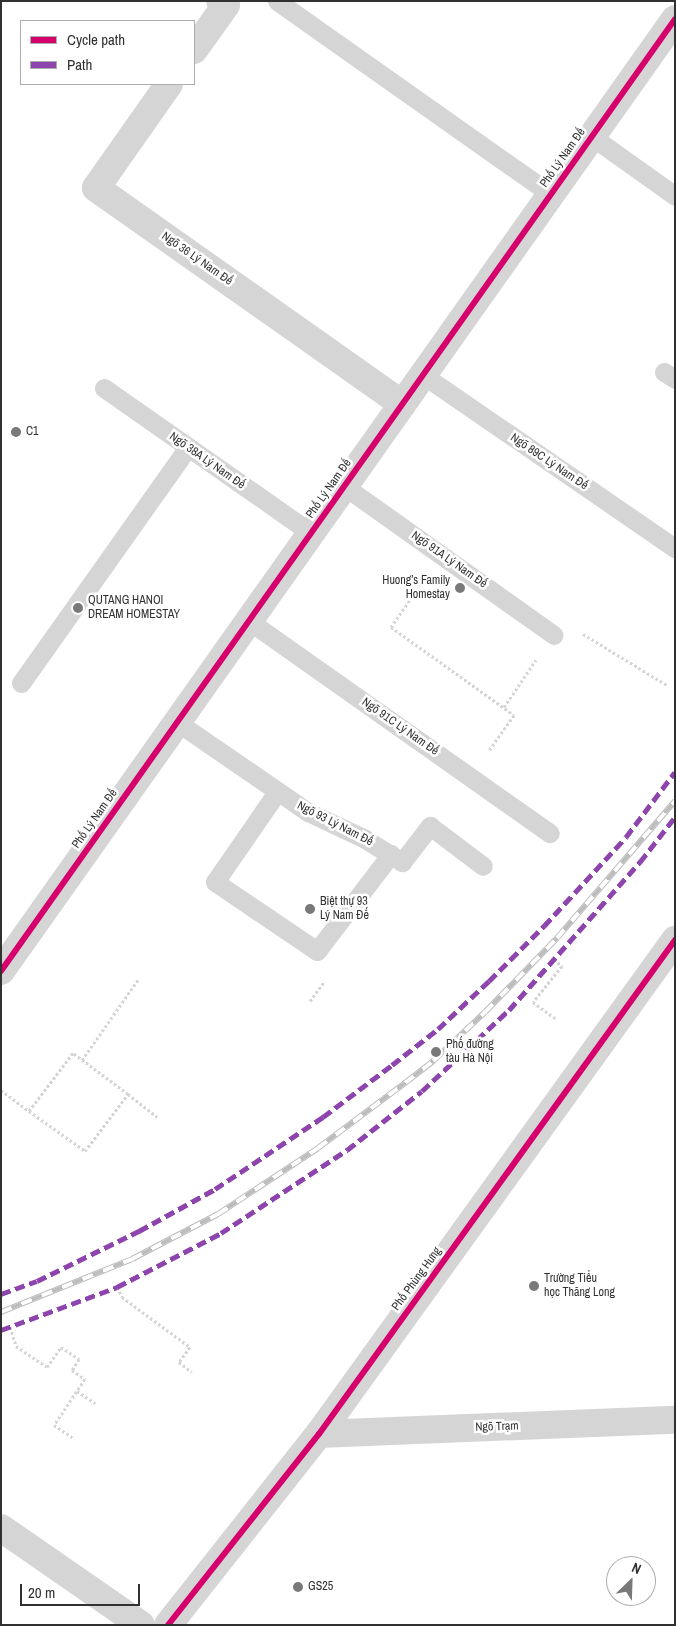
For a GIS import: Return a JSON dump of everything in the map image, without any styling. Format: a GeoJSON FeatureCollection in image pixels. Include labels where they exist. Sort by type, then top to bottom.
{"type":"FeatureCollection","features":[{"type":"Feature","properties":{"kind":"street"},"geometry":{"type":"LineString","coordinates":[[195,48],[223,3]]}},
{"type":"Feature","properties":{"kind":"street","name":"Phố Lý Nam Đế"},"geometry":{"type":"LineString","coordinates":[[1,971],[675,19]]}},
{"type":"Feature","properties":{"kind":"street","name":"Ngõ 36 Lý Nam Đế"},"geometry":{"type":"LineString","coordinates":[[169,85],[96,188],[402,404]]}},
{"type":"Feature","properties":{"kind":"street","name":"Phố Phùng Hưng"},"geometry":{"type":"LineString","coordinates":[[168,1625],[319,1434],[675,940]]}},
{"type":"Feature","properties":{"kind":"street","name":"Ngõ Trạm"},"geometry":{"type":"LineString","coordinates":[[319,1434],[675,1420]]}},
{"type":"Feature","properties":{"kind":"street"},"geometry":{"type":"LineString","coordinates":[[1,1528],[141,1625]]}},
{"type":"Feature","properties":{"kind":"lane"},"geometry":{"type":"LineString","coordinates":[[277,2],[551,194]]}},
{"type":"Feature","properties":{"kind":"lane"},"geometry":{"type":"LineString","coordinates":[[591,136],[675,196]]}},
{"type":"Feature","properties":{"kind":"lane","name":"Ngõ 89C Lý Nam Đế"},"geometry":{"type":"LineString","coordinates":[[423,375],[675,548]]}},
{"type":"Feature","properties":{"kind":"lane","name":"Ngõ 38A Lý Nam Đế"},"geometry":{"type":"LineString","coordinates":[[104,388],[311,533]]}},
{"type":"Feature","properties":{"kind":"lane"},"geometry":{"type":"LineString","coordinates":[[21,683],[188,447]]}},
{"type":"Feature","properties":{"kind":"lane","name":"Ngõ 91A Lý Nam Đế"},"geometry":{"type":"LineString","coordinates":[[344,486],[554,635]]}},
{"type":"Feature","properties":{"kind":"lane","name":"Ngõ 91C Lý Nam Đế"},"geometry":{"type":"LineString","coordinates":[[249,621],[550,833]]}},
{"type":"Feature","properties":{"kind":"lane","name":"Ngõ 93 Lý Nam Đế"},"geometry":{"type":"LineString","coordinates":[[177,722],[308,812],[365,839],[391,854]]}},
{"type":"Feature","properties":{"kind":"lane"},"geometry":{"type":"LineString","coordinates":[[277,792],[215,882],[317,951],[391,854],[402,862],[430,826],[483,866]]}},
{"type":"Feature","properties":{"kind":"path"},"geometry":{"type":"LineString","coordinates":[[442,555],[391,627],[514,715],[471,777]]}},
{"type":"Feature","properties":{"kind":"path"},"geometry":{"type":"LineString","coordinates":[[504,707],[562,621],[667,685]]}},
{"type":"Feature","properties":{"kind":"path"},"geometry":{"type":"LineString","coordinates":[[554,959],[562,966],[533,1002],[556,1019]]}},
{"type":"Feature","properties":{"kind":"path"},"geometry":{"type":"LineString","coordinates":[[82,1060],[138,980]]}},
{"type":"Feature","properties":{"kind":"path"},"geometry":{"type":"LineString","coordinates":[[29,1111],[73,1053],[157,1117]]}},
{"type":"Feature","properties":{"kind":"path"},"geometry":{"type":"LineString","coordinates":[[1,1090],[84,1151],[128,1094]]}},
{"type":"Feature","properties":{"kind":"path"},"geometry":{"type":"LineString","coordinates":[[117,1287],[122,1297],[190,1346],[179,1362],[192,1372]]}},
{"type":"Feature","properties":{"kind":"path"},"geometry":{"type":"LineString","coordinates":[[10,1327],[16,1346],[47,1367],[61,1346],[79,1359],[72,1370],[85,1379],[54,1425],[72,1437]]}},
{"type":"Feature","properties":{"kind":"path"},"geometry":{"type":"LineString","coordinates":[[77,1391],[96,1403]]}},
{"type":"Feature","properties":{"kind":"railway"},"geometry":{"type":"LineString","coordinates":[[1,1312],[132,1259],[218,1214],[318,1148],[405,1083],[433,1061],[485,1012],[557,938],[675,801]]}},
{"type":"Feature","properties":{"kind":"marked path"},"geometry":{"type":"LineString","coordinates":[[1,1294],[37,1281],[139,1231],[215,1189],[323,1117],[392,1065],[438,1029],[544,926],[626,837],[675,772]]}},
{"type":"Feature","properties":{"kind":"marked path"},"geometry":{"type":"LineString","coordinates":[[1,1330],[117,1287],[221,1233],[347,1150],[422,1091],[509,1010],[640,862],[675,817]]}},
{"type":"Feature","properties":{"kind":"cycle path"},"geometry":{"type":"LineString","coordinates":[[1,971],[675,19]]}},
{"type":"Feature","properties":{"kind":"cycle path"},"geometry":{"type":"LineString","coordinates":[[168,1625],[319,1434],[675,940]]}},
{"type":"Feature","properties":{"kind":"place","name":"C1"},"geometry":{"type":"Point","coordinates":[16,432]}},
{"type":"Feature","properties":{"kind":"place","name":"Huong’s Family Homestay"},"geometry":{"type":"Point","coordinates":[460,588]}},
{"type":"Feature","properties":{"kind":"place","name":"QUTANG HANOI DREAM HOMESTAY"},"geometry":{"type":"Point","coordinates":[78,608]}},
{"type":"Feature","properties":{"kind":"place","name":"Biệt thự 93 Lý Nam Đế"},"geometry":{"type":"Point","coordinates":[310,909]}},
{"type":"Feature","properties":{"kind":"place","name":"Phố đường tàu Hà Nội"},"geometry":{"type":"Point","coordinates":[436,1052]}},
{"type":"Feature","properties":{"kind":"place","name":"Trường Tiểu học Thăng Long"},"geometry":{"type":"Point","coordinates":[534,1286]}},
{"type":"Feature","properties":{"kind":"place","name":"GS25"},"geometry":{"type":"Point","coordinates":[298,1587]}}]}
